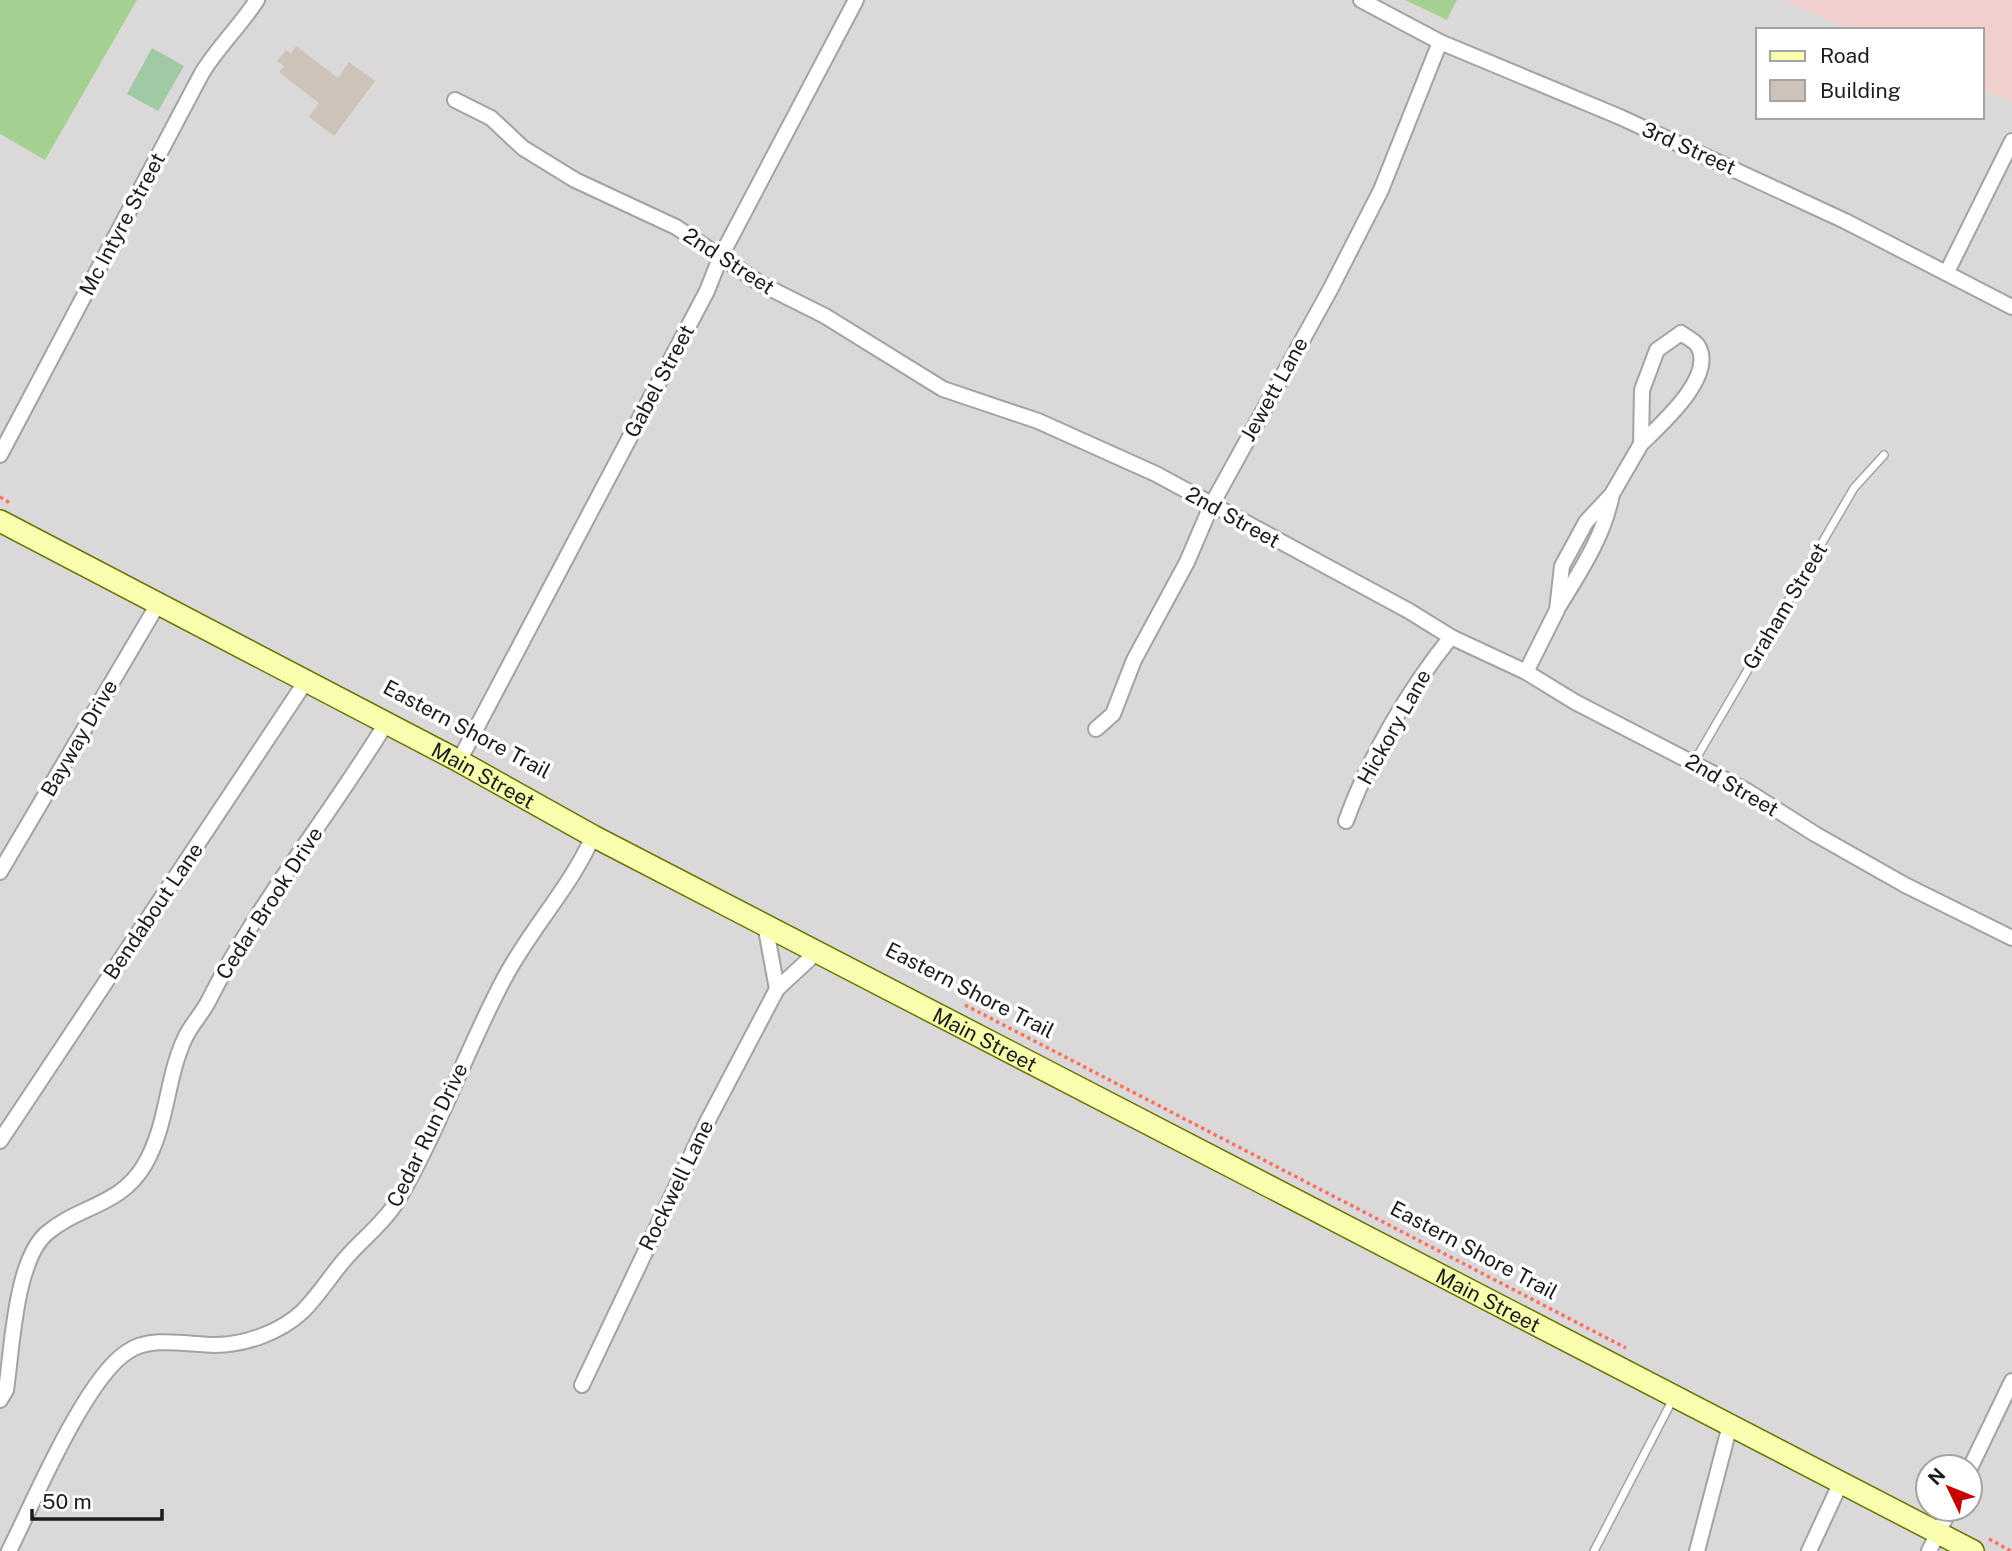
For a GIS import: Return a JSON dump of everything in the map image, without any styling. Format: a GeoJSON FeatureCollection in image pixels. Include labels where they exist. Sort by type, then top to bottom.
{"type":"FeatureCollection","features":[{"type":"Feature","properties":{"kind":"main road","name":"Main Street"},"geometry":{"type":"LineString","coordinates":[[0,521],[458,761],[593,836],[1841,1482],[1934,1542],[1973,1551]]}},
{"type":"Feature","properties":{"kind":"street","name":"Mc Intyre Street"},"geometry":{"type":"LineString","coordinates":[[0,456],[212,55],[238,29],[257,0]]}},
{"type":"Feature","properties":{"kind":"street","name":"Gabel Street"},"geometry":{"type":"LineString","coordinates":[[458,761],[707,291],[720,258],[856,0]]}},
{"type":"Feature","properties":{"kind":"street","name":"3rd Street"},"geometry":{"type":"LineString","coordinates":[[1361,0],[1440,42],[1732,167],[1947,272],[2012,307]]}},
{"type":"Feature","properties":{"kind":"street","name":"Jewett Lane"},"geometry":{"type":"LineString","coordinates":[[1096,729],[1113,714],[1134,660],[1187,562],[1211,506],[1331,288],[1381,190],[1440,42]]}},
{"type":"Feature","properties":{"kind":"street","name":"2nd Street"},"geometry":{"type":"LineString","coordinates":[[455,100],[491,118],[523,148],[575,180],[676,227],[720,258],[825,316],[943,389],[1038,421],[1156,474],[1409,611],[1451,637],[1526,672],[1576,702],[1695,762],[1905,885],[2012,938]]}},
{"type":"Feature","properties":{"kind":"street"},"geometry":{"type":"LineString","coordinates":[[1947,272],[2012,141]]}},
{"type":"Feature","properties":{"kind":"street"},"geometry":{"type":"LineString","coordinates":[[1526,672],[1556,610],[1562,566],[1586,522],[1612,494],[1641,444],[1680,404],[1697,379],[1702,362],[1698,345],[1681,333],[1657,350],[1642,390],[1641,444]]}},
{"type":"Feature","properties":{"kind":"street","name":"Bayway Drive"},"geometry":{"type":"LineString","coordinates":[[0,872],[158,604]]}},
{"type":"Feature","properties":{"kind":"street","name":"Hickory Lane"},"geometry":{"type":"LineString","coordinates":[[1346,821],[1367,771],[1421,674],[1451,637]]}},
{"type":"Feature","properties":{"kind":"street","name":"Bendabout Lane"},"geometry":{"type":"LineString","coordinates":[[0,1140],[306,681]]}},
{"type":"Feature","properties":{"kind":"street","name":"Cedar Brook Drive"},"geometry":{"type":"LineString","coordinates":[[0,1400],[6,1390],[21,1290],[31,1259],[46,1234],[126,1190],[145,1165],[166,1111],[175,1063],[186,1035],[207,1004],[237,945],[347,786],[385,725]]}},
{"type":"Feature","properties":{"kind":"street","name":"Cedar Run Drive"},"geometry":{"type":"LineString","coordinates":[[9,1551],[93,1389],[127,1351],[142,1345],[218,1345],[256,1338],[288,1323],[302,1312],[347,1256],[387,1217],[505,977],[552,901],[574,874],[593,836]]}},
{"type":"Feature","properties":{"kind":"street"},"geometry":{"type":"LineString","coordinates":[[765,924],[777,989]]}},
{"type":"Feature","properties":{"kind":"street","name":"Rockwell Lane"},"geometry":{"type":"LineString","coordinates":[[582,1385],[706,1124],[777,989],[818,951]]}},
{"type":"Feature","properties":{"kind":"street"},"geometry":{"type":"LineString","coordinates":[[1977,1453],[2012,1381]]}},
{"type":"Feature","properties":{"kind":"street"},"geometry":{"type":"LineString","coordinates":[[1697,1551],[1730,1425]]}},
{"type":"Feature","properties":{"kind":"street"},"geometry":{"type":"LineString","coordinates":[[1809,1551],[1841,1482]]}},
{"type":"Feature","properties":{"kind":"street"},"geometry":{"type":"LineString","coordinates":[[1934,1542],[1943,1523]]}},
{"type":"Feature","properties":{"kind":"lane","name":"Graham Street"},"geometry":{"type":"LineString","coordinates":[[1695,762],[1854,488],[1884,455]]}},
{"type":"Feature","properties":{"kind":"lane"},"geometry":{"type":"LineString","coordinates":[[1594,1551],[1674,1397]]}},
{"type":"Feature","properties":{"kind":"path"},"geometry":{"type":"LineString","coordinates":[[0,497],[21,509]]}},
{"type":"Feature","properties":{"kind":"path","name":"Eastern Shore Trail"},"geometry":{"type":"LineString","coordinates":[[962,1004],[1638,1354]]}},
{"type":"Feature","properties":{"kind":"shaded area"},"geometry":{"type":"Polygon","coordinates":[[[137,0],[1405,0],[1447,20],[1457,0],[1784,0],[1846,28],[1756,28],[1756,119],[1984,119],[1984,90],[2012,102],[2012,1551],[0,1551],[0,134],[45,160],[137,0]]]}},
{"type":"Feature","properties":{"kind":"shaded area"},"geometry":{"type":"Polygon","coordinates":[[[1784,0],[2012,0],[2012,102],[1984,90],[1984,28],[1846,28],[1784,0]]]}},
{"type":"Feature","properties":{"kind":"green space"},"geometry":{"type":"Polygon","coordinates":[[[0,0],[137,0],[45,160],[0,134],[0,0]]]}},
{"type":"Feature","properties":{"kind":"green space"},"geometry":{"type":"Polygon","coordinates":[[[1405,0],[1457,0],[1447,20],[1405,0]]]}},
{"type":"Feature","properties":{"kind":"green space"},"geometry":{"type":"Polygon","coordinates":[[[152,48],[184,66],[158,111],[127,94],[152,48]]]}},
{"type":"Feature","properties":{"kind":"building"},"geometry":{"type":"Polygon","coordinates":[[[296,46],[338,78],[349,62],[375,81],[334,136],[309,117],[319,103],[279,72],[284,66],[277,61],[286,50],[291,54],[296,46]]]}}]}
